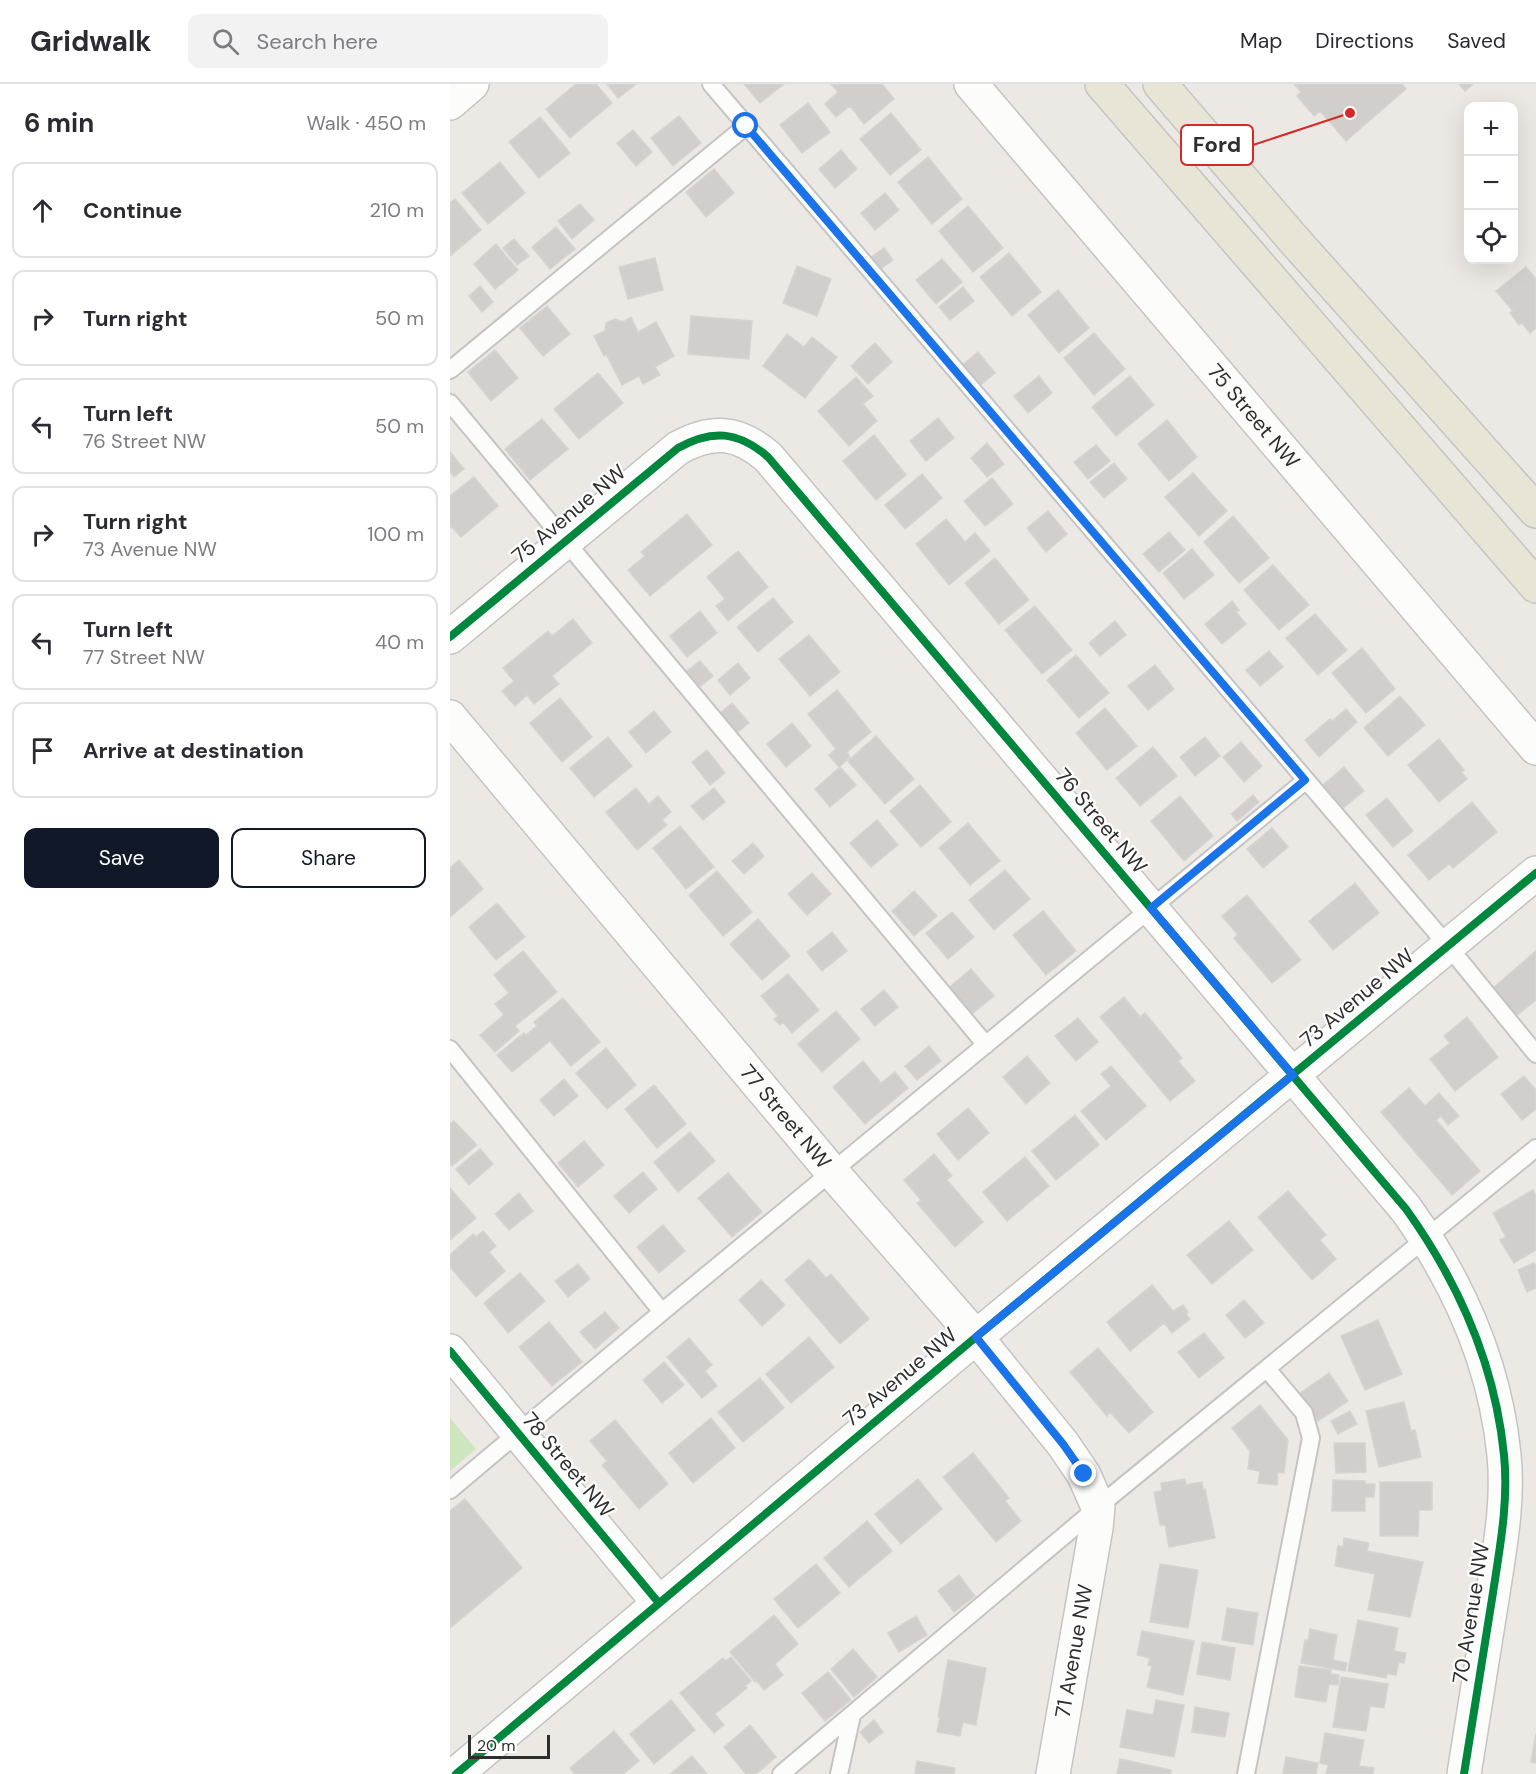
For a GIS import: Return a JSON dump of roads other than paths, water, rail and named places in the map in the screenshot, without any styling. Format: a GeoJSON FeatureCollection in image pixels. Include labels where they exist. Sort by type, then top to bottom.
{"type":"FeatureCollection","features":[{"type":"Feature","properties":{"kind":"main road"},"geometry":{"type":"LineString","coordinates":[[1102,84],[1536,586]]}},
{"type":"Feature","properties":{"kind":"main road"},"geometry":{"type":"LineString","coordinates":[[1160,84],[1294,240],[1536,511]]}},
{"type":"Feature","properties":{"kind":"street"},"geometry":{"type":"LineString","coordinates":[[450,103],[472,84]]}},
{"type":"Feature","properties":{"kind":"street","name":"75 Street NW"},"geometry":{"type":"LineString","coordinates":[[971,84],[1536,748]]}},
{"type":"Feature","properties":{"kind":"street","name":"75 Avenue NW"},"geometry":{"type":"LineString","coordinates":[[450,637],[678,448],[692,440],[720,435]]}},
{"type":"Feature","properties":{"kind":"street","name":"76 Street NW"},"geometry":{"type":"LineString","coordinates":[[720,435],[734,436],[747,441],[768,457],[1406,1209],[1427,1238],[1462,1302],[1481,1347],[1497,1405],[1505,1457]]}},
{"type":"Feature","properties":{"kind":"street","name":"77 Street NW"},"geometry":{"type":"LineString","coordinates":[[450,717],[832,1172],[976,1337],[1063,1444],[1084,1474],[1097,1517]]}},
{"type":"Feature","properties":{"kind":"street","name":"73 Avenue NW"},"geometry":{"type":"LineString","coordinates":[[456,1774],[658,1602],[1536,873]]}},
{"type":"Feature","properties":{"kind":"street","name":"78 Street NW"},"geometry":{"type":"LineString","coordinates":[[450,1351],[658,1602]]}},
{"type":"Feature","properties":{"kind":"street","name":"70 Avenue NW"},"geometry":{"type":"LineString","coordinates":[[1464,1774],[1500,1549],[1505,1499],[1505,1457]]}},
{"type":"Feature","properties":{"kind":"street","name":"71 Avenue NW"},"geometry":{"type":"LineString","coordinates":[[1053,1774],[1097,1517]]}},
{"type":"Feature","properties":{"kind":"lane"},"geometry":{"type":"LineString","coordinates":[[711,84],[1449,946],[1536,1053]]}},
{"type":"Feature","properties":{"kind":"lane"},"geometry":{"type":"LineString","coordinates":[[450,370],[746,126]]}},
{"type":"Feature","properties":{"kind":"lane"},"geometry":{"type":"LineString","coordinates":[[450,403],[986,1045]]}},
{"type":"Feature","properties":{"kind":"lane"},"geometry":{"type":"LineString","coordinates":[[450,1491],[662,1312],[1305,780]]}},
{"type":"Feature","properties":{"kind":"lane"},"geometry":{"type":"LineString","coordinates":[[450,1049],[662,1312]]}},
{"type":"Feature","properties":{"kind":"lane"},"geometry":{"type":"LineString","coordinates":[[781,1774],[1097,1517],[1267,1369],[1536,1148]]}},
{"type":"Feature","properties":{"kind":"lane"},"geometry":{"type":"LineString","coordinates":[[1246,1774],[1311,1438],[1304,1413],[1267,1369]]}},
{"type":"Feature","properties":{"kind":"lane"},"geometry":{"type":"LineString","coordinates":[[839,1774],[852,1715]]}},
{"type":"Feature","properties":{"kind":"place","name":"Ford"},"geometry":{"type":"Point","coordinates":[1350,113]}}]}
